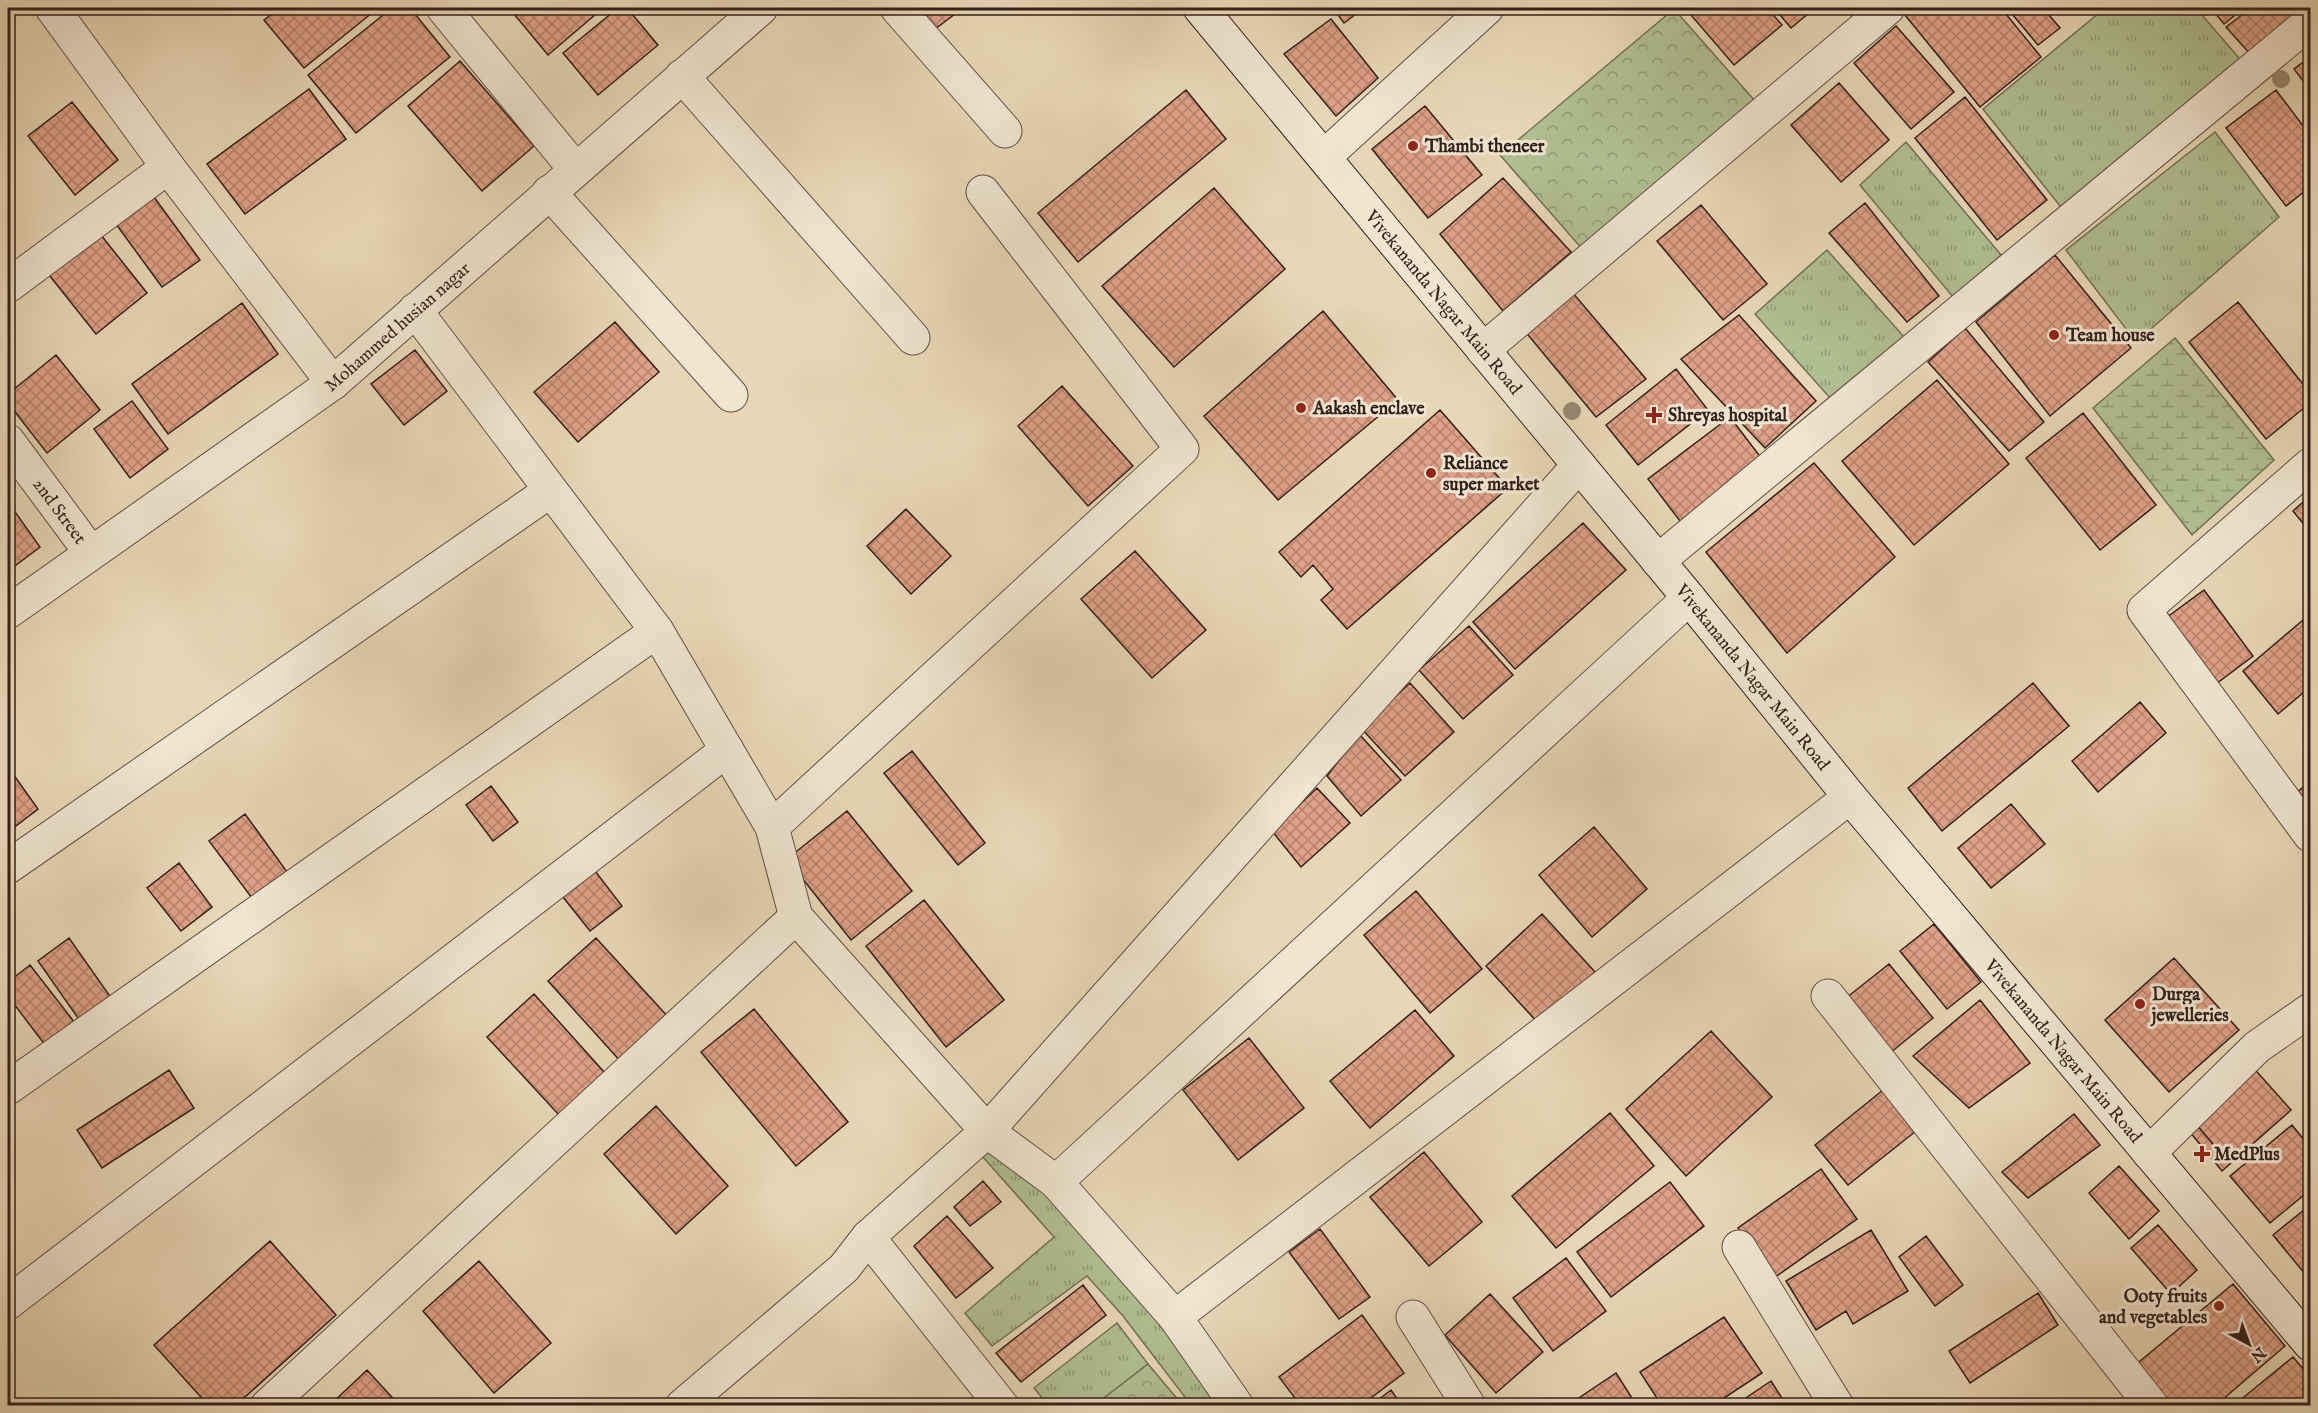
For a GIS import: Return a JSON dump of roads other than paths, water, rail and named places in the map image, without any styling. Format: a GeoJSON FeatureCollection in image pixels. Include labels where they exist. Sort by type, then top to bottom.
{"type":"FeatureCollection","features":[{"type":"Feature","properties":{"kind":"street"},"geometry":{"type":"LineString","coordinates":[[51,8],[168,167],[333,383]]}},
{"type":"Feature","properties":{"kind":"street"},"geometry":{"type":"LineString","coordinates":[[443,8],[575,169]]}},
{"type":"Feature","properties":{"kind":"street","name":"Mohammed husian nagar"},"geometry":{"type":"LineString","coordinates":[[8,612],[333,383],[761,8]]}},
{"type":"Feature","properties":{"kind":"street"},"geometry":{"type":"LineString","coordinates":[[897,8],[1005,131]]}},
{"type":"Feature","properties":{"kind":"street","name":"Vivekananda Nagar Main Road"},"geometry":{"type":"LineString","coordinates":[[1200,8],[1689,598],[1850,797],[2310,1344]]}},
{"type":"Feature","properties":{"kind":"street"},"geometry":{"type":"LineString","coordinates":[[1324,157],[1487,8]]}},
{"type":"Feature","properties":{"kind":"street"},"geometry":{"type":"LineString","coordinates":[[1483,350],[1888,8]]}},
{"type":"Feature","properties":{"kind":"street"},"geometry":{"type":"LineString","coordinates":[[1658,561],[2310,22]]}},
{"type":"Feature","properties":{"kind":"street"},"geometry":{"type":"LineString","coordinates":[[682,76],[913,338]]}},
{"type":"Feature","properties":{"kind":"street"},"geometry":{"type":"LineString","coordinates":[[8,286],[168,167]]}},
{"type":"Feature","properties":{"kind":"street"},"geometry":{"type":"LineString","coordinates":[[549,192],[731,395]]}},
{"type":"Feature","properties":{"kind":"street"},"geometry":{"type":"LineString","coordinates":[[772,827],[1182,450],[983,192]]}},
{"type":"Feature","properties":{"kind":"street"},"geometry":{"type":"LineString","coordinates":[[415,310],[657,631],[772,827],[796,917],[987,1131],[1056,1182],[1175,1317],[1237,1406]]}},
{"type":"Feature","properties":{"kind":"street","name":"2nd Street"},"geometry":{"type":"LineString","coordinates":[[8,441],[91,553]]}},
{"type":"Feature","properties":{"kind":"street"},"geometry":{"type":"LineString","coordinates":[[682,1406],[844,1268],[868,1237],[987,1131],[1579,465]]}},
{"type":"Feature","properties":{"kind":"street"},"geometry":{"type":"LineString","coordinates":[[2310,465],[2144,610],[2310,835]]}},
{"type":"Feature","properties":{"kind":"street"},"geometry":{"type":"LineString","coordinates":[[8,867],[550,491]]}},
{"type":"Feature","properties":{"kind":"street"},"geometry":{"type":"LineString","coordinates":[[1056,1182],[1689,598]]}},
{"type":"Feature","properties":{"kind":"street"},"geometry":{"type":"LineString","coordinates":[[8,1088],[657,631]]}},
{"type":"Feature","properties":{"kind":"street"},"geometry":{"type":"LineString","coordinates":[[8,1303],[727,750]]}},
{"type":"Feature","properties":{"kind":"street"},"geometry":{"type":"LineString","coordinates":[[1175,1317],[1850,797]]}},
{"type":"Feature","properties":{"kind":"street"},"geometry":{"type":"LineString","coordinates":[[267,1406],[796,917]]}},
{"type":"Feature","properties":{"kind":"street"},"geometry":{"type":"LineString","coordinates":[[1828,996],[2152,1406]]}},
{"type":"Feature","properties":{"kind":"street"},"geometry":{"type":"LineString","coordinates":[[2149,1153],[2257,1047],[2310,1010]]}},
{"type":"Feature","properties":{"kind":"street"},"geometry":{"type":"LineString","coordinates":[[868,1237],[1002,1406]]}},
{"type":"Feature","properties":{"kind":"street"},"geometry":{"type":"LineString","coordinates":[[1739,1247],[1837,1406]]}},
{"type":"Feature","properties":{"kind":"street"},"geometry":{"type":"LineString","coordinates":[[1413,1317],[1468,1406]]}},
{"type":"Feature","properties":{"kind":"place","name":"Thambi theneer"},"geometry":{"type":"Point","coordinates":[1413,146]}},
{"type":"Feature","properties":{"kind":"place","name":"Team house"},"geometry":{"type":"Point","coordinates":[2054,335]}},
{"type":"Feature","properties":{"kind":"place","name":"Aakash enclave"},"geometry":{"type":"Point","coordinates":[1301,408]}},
{"type":"Feature","properties":{"kind":"place","name":"Shreyas hospital"},"geometry":{"type":"Point","coordinates":[1654,415]}},
{"type":"Feature","properties":{"kind":"place","name":"Reliance super market"},"geometry":{"type":"Point","coordinates":[1431,473]}},
{"type":"Feature","properties":{"kind":"place","name":"Durga jewelleries"},"geometry":{"type":"Point","coordinates":[2140,1004]}},
{"type":"Feature","properties":{"kind":"place","name":"MedPlus"},"geometry":{"type":"Point","coordinates":[2202,1154]}},
{"type":"Feature","properties":{"kind":"place","name":"Ooty fruits and vegetables"},"geometry":{"type":"Point","coordinates":[2219,1306]}}]}
